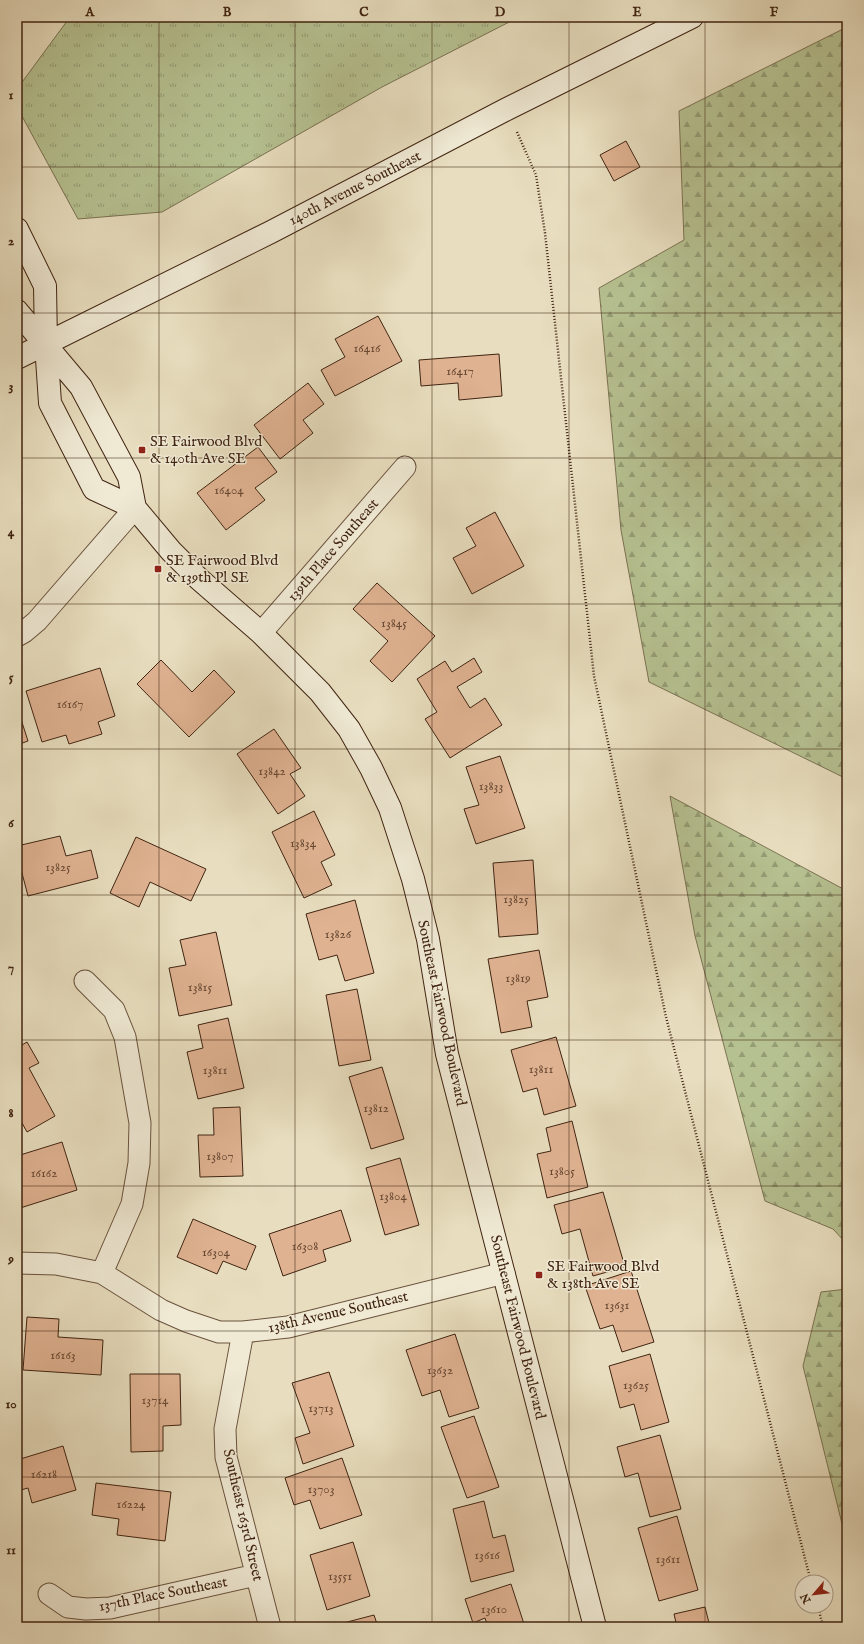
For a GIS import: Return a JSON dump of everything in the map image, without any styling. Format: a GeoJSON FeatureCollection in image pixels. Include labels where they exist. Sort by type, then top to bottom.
{"type":"FeatureCollection","features":[{"type":"Feature","properties":{"kind":"street","name":"140th Avenue Southeast"},"geometry":{"type":"LineString","coordinates":[[17,358],[271,232],[507,109],[692,17]]}},
{"type":"Feature","properties":{"kind":"street","name":"Southeast Fairwood Boulevard"},"geometry":{"type":"LineString","coordinates":[[17,229],[45,286],[46,344],[50,403],[94,489],[135,508],[171,551],[198,580],[261,633],[320,692],[349,729],[371,768],[390,808],[413,879],[428,939],[447,1054],[595,1627]]}},
{"type":"Feature","properties":{"kind":"street","name":"Southeast Fairwood Boulevard"},"geometry":{"type":"LineString","coordinates":[[17,311],[81,387],[129,477],[135,508]]}},
{"type":"Feature","properties":{"kind":"street","name":"139th Place Southeast"},"geometry":{"type":"LineString","coordinates":[[261,633],[405,467]]}},
{"type":"Feature","properties":{"kind":"street"},"geometry":{"type":"LineString","coordinates":[[17,636],[37,621],[135,508]]}},
{"type":"Feature","properties":{"kind":"street"},"geometry":{"type":"LineString","coordinates":[[85,981],[114,1010],[122,1030],[125,1038],[140,1124],[138,1163],[132,1204],[102,1273]]}},
{"type":"Feature","properties":{"kind":"street","name":"138th Avenue Southeast"},"geometry":{"type":"LineString","coordinates":[[17,1262],[56,1264],[102,1273],[162,1310],[186,1321],[219,1332],[243,1332],[288,1327],[504,1273]]}},
{"type":"Feature","properties":{"kind":"street","name":"Southeast 163rd Street"},"geometry":{"type":"LineString","coordinates":[[243,1332],[225,1428],[226,1457],[270,1627]]}},
{"type":"Feature","properties":{"kind":"street","name":"137th Place Southeast"},"geometry":{"type":"LineString","coordinates":[[49,1594],[68,1606],[86,1609],[110,1608],[256,1575]]}},
{"type":"Feature","properties":{"kind":"path"},"geometry":{"type":"LineString","coordinates":[[507,109],[536,176],[546,233],[593,668],[597,692],[666,1017],[809,1574]]}},
{"type":"Feature","properties":{"kind":"path"},"geometry":{"type":"LineString","coordinates":[[820,1614],[823,1627]]}},
{"type":"Feature","properties":{"kind":"green space"},"geometry":{"type":"Polygon","coordinates":[[[70,17],[519,17],[382,87],[162,212],[78,219],[17,107],[17,89],[70,17]]]}},
{"type":"Feature","properties":{"kind":"green space"},"geometry":{"type":"Polygon","coordinates":[[[847,27],[847,779],[649,682],[621,530],[599,288],[684,240],[679,111],[847,27]]]}},
{"type":"Feature","properties":{"kind":"green space"},"geometry":{"type":"Polygon","coordinates":[[[670,796],[847,891],[847,1244],[833,1229],[765,1201],[695,936],[670,796]]]}},
{"type":"Feature","properties":{"kind":"green space"},"geometry":{"type":"Polygon","coordinates":[[[847,1289],[847,1544],[803,1366],[821,1292],[847,1289]]]}},
{"type":"Feature","properties":{"kind":"building"},"geometry":{"type":"Polygon","coordinates":[[[626,141],[640,167],[614,181],[600,155],[626,141]]]}},
{"type":"Feature","properties":{"kind":"building"},"geometry":{"type":"Polygon","coordinates":[[[378,316],[402,361],[335,396],[321,370],[345,357],[335,339],[378,316]]]}},
{"type":"Feature","properties":{"kind":"building"},"geometry":{"type":"Polygon","coordinates":[[[499,354],[502,396],[459,400],[458,383],[421,386],[419,360],[499,354]]]}},
{"type":"Feature","properties":{"kind":"building"},"geometry":{"type":"Polygon","coordinates":[[[308,383],[324,404],[303,420],[313,433],[280,459],[254,425],[308,383]]]}},
{"type":"Feature","properties":{"kind":"building"},"geometry":{"type":"Polygon","coordinates":[[[258,447],[277,472],[255,488],[265,500],[226,530],[197,493],[258,447]]]}},
{"type":"Feature","properties":{"kind":"building"},"geometry":{"type":"Polygon","coordinates":[[[17,495],[22,504],[17,506],[17,495]]]}},
{"type":"Feature","properties":{"kind":"building"},"geometry":{"type":"Polygon","coordinates":[[[495,512],[524,566],[472,594],[453,558],[476,546],[466,528],[495,512]]]}},
{"type":"Feature","properties":{"kind":"building"},"geometry":{"type":"Polygon","coordinates":[[[377,583],[435,636],[392,682],[370,661],[388,641],[353,609],[377,583]]]}},
{"type":"Feature","properties":{"kind":"building"},"geometry":{"type":"Polygon","coordinates":[[[474,658],[482,672],[457,687],[470,708],[485,698],[502,725],[450,758],[425,719],[437,712],[417,679],[445,661],[452,672],[474,658]]]}},
{"type":"Feature","properties":{"kind":"building"},"geometry":{"type":"Polygon","coordinates":[[[161,660],[192,692],[214,670],[235,692],[189,737],[137,684],[161,660]]]}},
{"type":"Feature","properties":{"kind":"building"},"geometry":{"type":"Polygon","coordinates":[[[100,668],[115,716],[98,722],[102,734],[69,744],[66,735],[42,742],[26,691],[100,668]]]}},
{"type":"Feature","properties":{"kind":"building"},"geometry":{"type":"Polygon","coordinates":[[[20,716],[28,741],[17,745],[17,717],[20,716]]]}},
{"type":"Feature","properties":{"kind":"building"},"geometry":{"type":"Polygon","coordinates":[[[274,729],[301,768],[290,774],[305,796],[278,814],[237,754],[274,729]]]}},
{"type":"Feature","properties":{"kind":"building"},"geometry":{"type":"Polygon","coordinates":[[[500,756],[525,828],[476,844],[464,809],[479,805],[466,767],[500,756]]]}},
{"type":"Feature","properties":{"kind":"building"},"geometry":{"type":"Polygon","coordinates":[[[314,811],[335,855],[321,862],[332,885],[304,898],[272,832],[314,811]]]}},
{"type":"Feature","properties":{"kind":"building"},"geometry":{"type":"Polygon","coordinates":[[[60,836],[66,856],[91,850],[98,878],[28,896],[17,854],[17,846],[60,836]]]}},
{"type":"Feature","properties":{"kind":"building"},"geometry":{"type":"Polygon","coordinates":[[[136,837],[206,869],[191,901],[150,882],[139,907],[110,893],[136,837]]]}},
{"type":"Feature","properties":{"kind":"building"},"geometry":{"type":"Polygon","coordinates":[[[533,860],[538,934],[499,937],[493,863],[533,860]]]}},
{"type":"Feature","properties":{"kind":"building"},"geometry":{"type":"Polygon","coordinates":[[[355,900],[374,973],[345,981],[337,955],[319,960],[306,914],[355,900]]]}},
{"type":"Feature","properties":{"kind":"building"},"geometry":{"type":"Polygon","coordinates":[[[216,932],[232,1005],[179,1016],[169,968],[186,965],[180,940],[216,932]]]}},
{"type":"Feature","properties":{"kind":"building"},"geometry":{"type":"Polygon","coordinates":[[[539,950],[548,997],[527,1001],[532,1027],[501,1033],[488,959],[539,950]]]}},
{"type":"Feature","properties":{"kind":"building"},"geometry":{"type":"Polygon","coordinates":[[[357,989],[371,1060],[339,1066],[326,995],[357,989]]]}},
{"type":"Feature","properties":{"kind":"building"},"geometry":{"type":"Polygon","coordinates":[[[228,1018],[244,1088],[198,1099],[187,1052],[203,1048],[198,1025],[228,1018]]]}},
{"type":"Feature","properties":{"kind":"building"},"geometry":{"type":"Polygon","coordinates":[[[556,1037],[576,1106],[544,1115],[537,1088],[523,1092],[511,1050],[556,1037]]]}},
{"type":"Feature","properties":{"kind":"building"},"geometry":{"type":"Polygon","coordinates":[[[27,1042],[39,1063],[29,1068],[55,1116],[27,1132],[17,1114],[17,1048],[27,1042]]]}},
{"type":"Feature","properties":{"kind":"building"},"geometry":{"type":"Polygon","coordinates":[[[382,1067],[404,1139],[371,1149],[349,1077],[382,1067]]]}},
{"type":"Feature","properties":{"kind":"building"},"geometry":{"type":"Polygon","coordinates":[[[240,1107],[243,1176],[200,1177],[198,1135],[214,1135],[213,1108],[240,1107]]]}},
{"type":"Feature","properties":{"kind":"building"},"geometry":{"type":"Polygon","coordinates":[[[572,1121],[588,1187],[547,1198],[537,1154],[551,1151],[546,1128],[572,1121]]]}},
{"type":"Feature","properties":{"kind":"building"},"geometry":{"type":"Polygon","coordinates":[[[62,1142],[77,1190],[17,1209],[17,1156],[62,1142]]]}},
{"type":"Feature","properties":{"kind":"building"},"geometry":{"type":"Polygon","coordinates":[[[400,1158],[419,1225],[385,1235],[366,1168],[400,1158]]]}},
{"type":"Feature","properties":{"kind":"building"},"geometry":{"type":"Polygon","coordinates":[[[603,1192],[625,1267],[593,1276],[580,1229],[562,1234],[554,1205],[603,1192]]]}},
{"type":"Feature","properties":{"kind":"building"},"geometry":{"type":"Polygon","coordinates":[[[341,1210],[351,1241],[323,1250],[326,1261],[283,1276],[269,1234],[341,1210]]]}},
{"type":"Feature","properties":{"kind":"building"},"geometry":{"type":"Polygon","coordinates":[[[193,1219],[256,1246],[246,1270],[223,1261],[217,1274],[177,1257],[193,1219]]]}},
{"type":"Feature","properties":{"kind":"building"},"geometry":{"type":"Polygon","coordinates":[[[631,1271],[654,1342],[622,1352],[613,1325],[600,1329],[585,1286],[631,1271]]]}},
{"type":"Feature","properties":{"kind":"building"},"geometry":{"type":"Polygon","coordinates":[[[27,1317],[59,1319],[58,1337],[103,1340],[101,1375],[23,1370],[27,1317]]]}},
{"type":"Feature","properties":{"kind":"building"},"geometry":{"type":"Polygon","coordinates":[[[455,1334],[479,1408],[449,1417],[440,1390],[422,1396],[406,1350],[455,1334]]]}},
{"type":"Feature","properties":{"kind":"building"},"geometry":{"type":"Polygon","coordinates":[[[650,1354],[669,1422],[641,1430],[634,1404],[620,1408],[609,1366],[650,1354]]]}},
{"type":"Feature","properties":{"kind":"building"},"geometry":{"type":"Polygon","coordinates":[[[329,1372],[354,1446],[303,1464],[295,1438],[310,1433],[292,1383],[329,1372]]]}},
{"type":"Feature","properties":{"kind":"building"},"geometry":{"type":"Polygon","coordinates":[[[130,1374],[180,1374],[181,1425],[163,1426],[163,1451],[131,1452],[130,1374]]]}},
{"type":"Feature","properties":{"kind":"building"},"geometry":{"type":"Polygon","coordinates":[[[474,1416],[499,1487],[467,1498],[441,1427],[474,1416]]]}},
{"type":"Feature","properties":{"kind":"building"},"geometry":{"type":"Polygon","coordinates":[[[660,1435],[681,1509],[650,1517],[638,1473],[625,1477],[617,1447],[660,1435]]]}},
{"type":"Feature","properties":{"kind":"building"},"geometry":{"type":"Polygon","coordinates":[[[63,1446],[76,1490],[32,1503],[28,1488],[17,1491],[17,1460],[63,1446]]]}},
{"type":"Feature","properties":{"kind":"building"},"geometry":{"type":"Polygon","coordinates":[[[342,1458],[362,1515],[320,1529],[310,1500],[294,1505],[285,1478],[342,1458]]]}},
{"type":"Feature","properties":{"kind":"building"},"geometry":{"type":"Polygon","coordinates":[[[96,1483],[171,1492],[165,1541],[117,1535],[119,1519],[92,1515],[96,1483]]]}},
{"type":"Feature","properties":{"kind":"building"},"geometry":{"type":"Polygon","coordinates":[[[484,1501],[493,1538],[505,1535],[514,1571],[471,1582],[453,1509],[484,1501]]]}},
{"type":"Feature","properties":{"kind":"building"},"geometry":{"type":"Polygon","coordinates":[[[677,1516],[698,1590],[659,1601],[638,1528],[677,1516]]]}},
{"type":"Feature","properties":{"kind":"building"},"geometry":{"type":"Polygon","coordinates":[[[353,1542],[370,1596],[327,1610],[310,1555],[353,1542]]]}},
{"type":"Feature","properties":{"kind":"building"},"geometry":{"type":"Polygon","coordinates":[[[511,1584],[525,1627],[488,1627],[485,1618],[473,1623],[465,1599],[511,1584]]]}},
{"type":"Feature","properties":{"kind":"building"},"geometry":{"type":"Polygon","coordinates":[[[705,1607],[710,1627],[677,1627],[674,1614],[705,1607]]]}},
{"type":"Feature","properties":{"kind":"building"},"geometry":{"type":"Polygon","coordinates":[[[374,1615],[378,1627],[328,1627],[374,1615]]]}},
{"type":"Feature","properties":{"kind":"place","name":"SE Fairwood Blvd & 140th Ave SE"},"geometry":{"type":"Point","coordinates":[142,450]}},
{"type":"Feature","properties":{"kind":"place","name":"SE Fairwood Blvd & 139th Pl SE"},"geometry":{"type":"Point","coordinates":[158,569]}},
{"type":"Feature","properties":{"kind":"place","name":"SE Fairwood Blvd & 138th Ave SE"},"geometry":{"type":"Point","coordinates":[539,1275]}}]}
